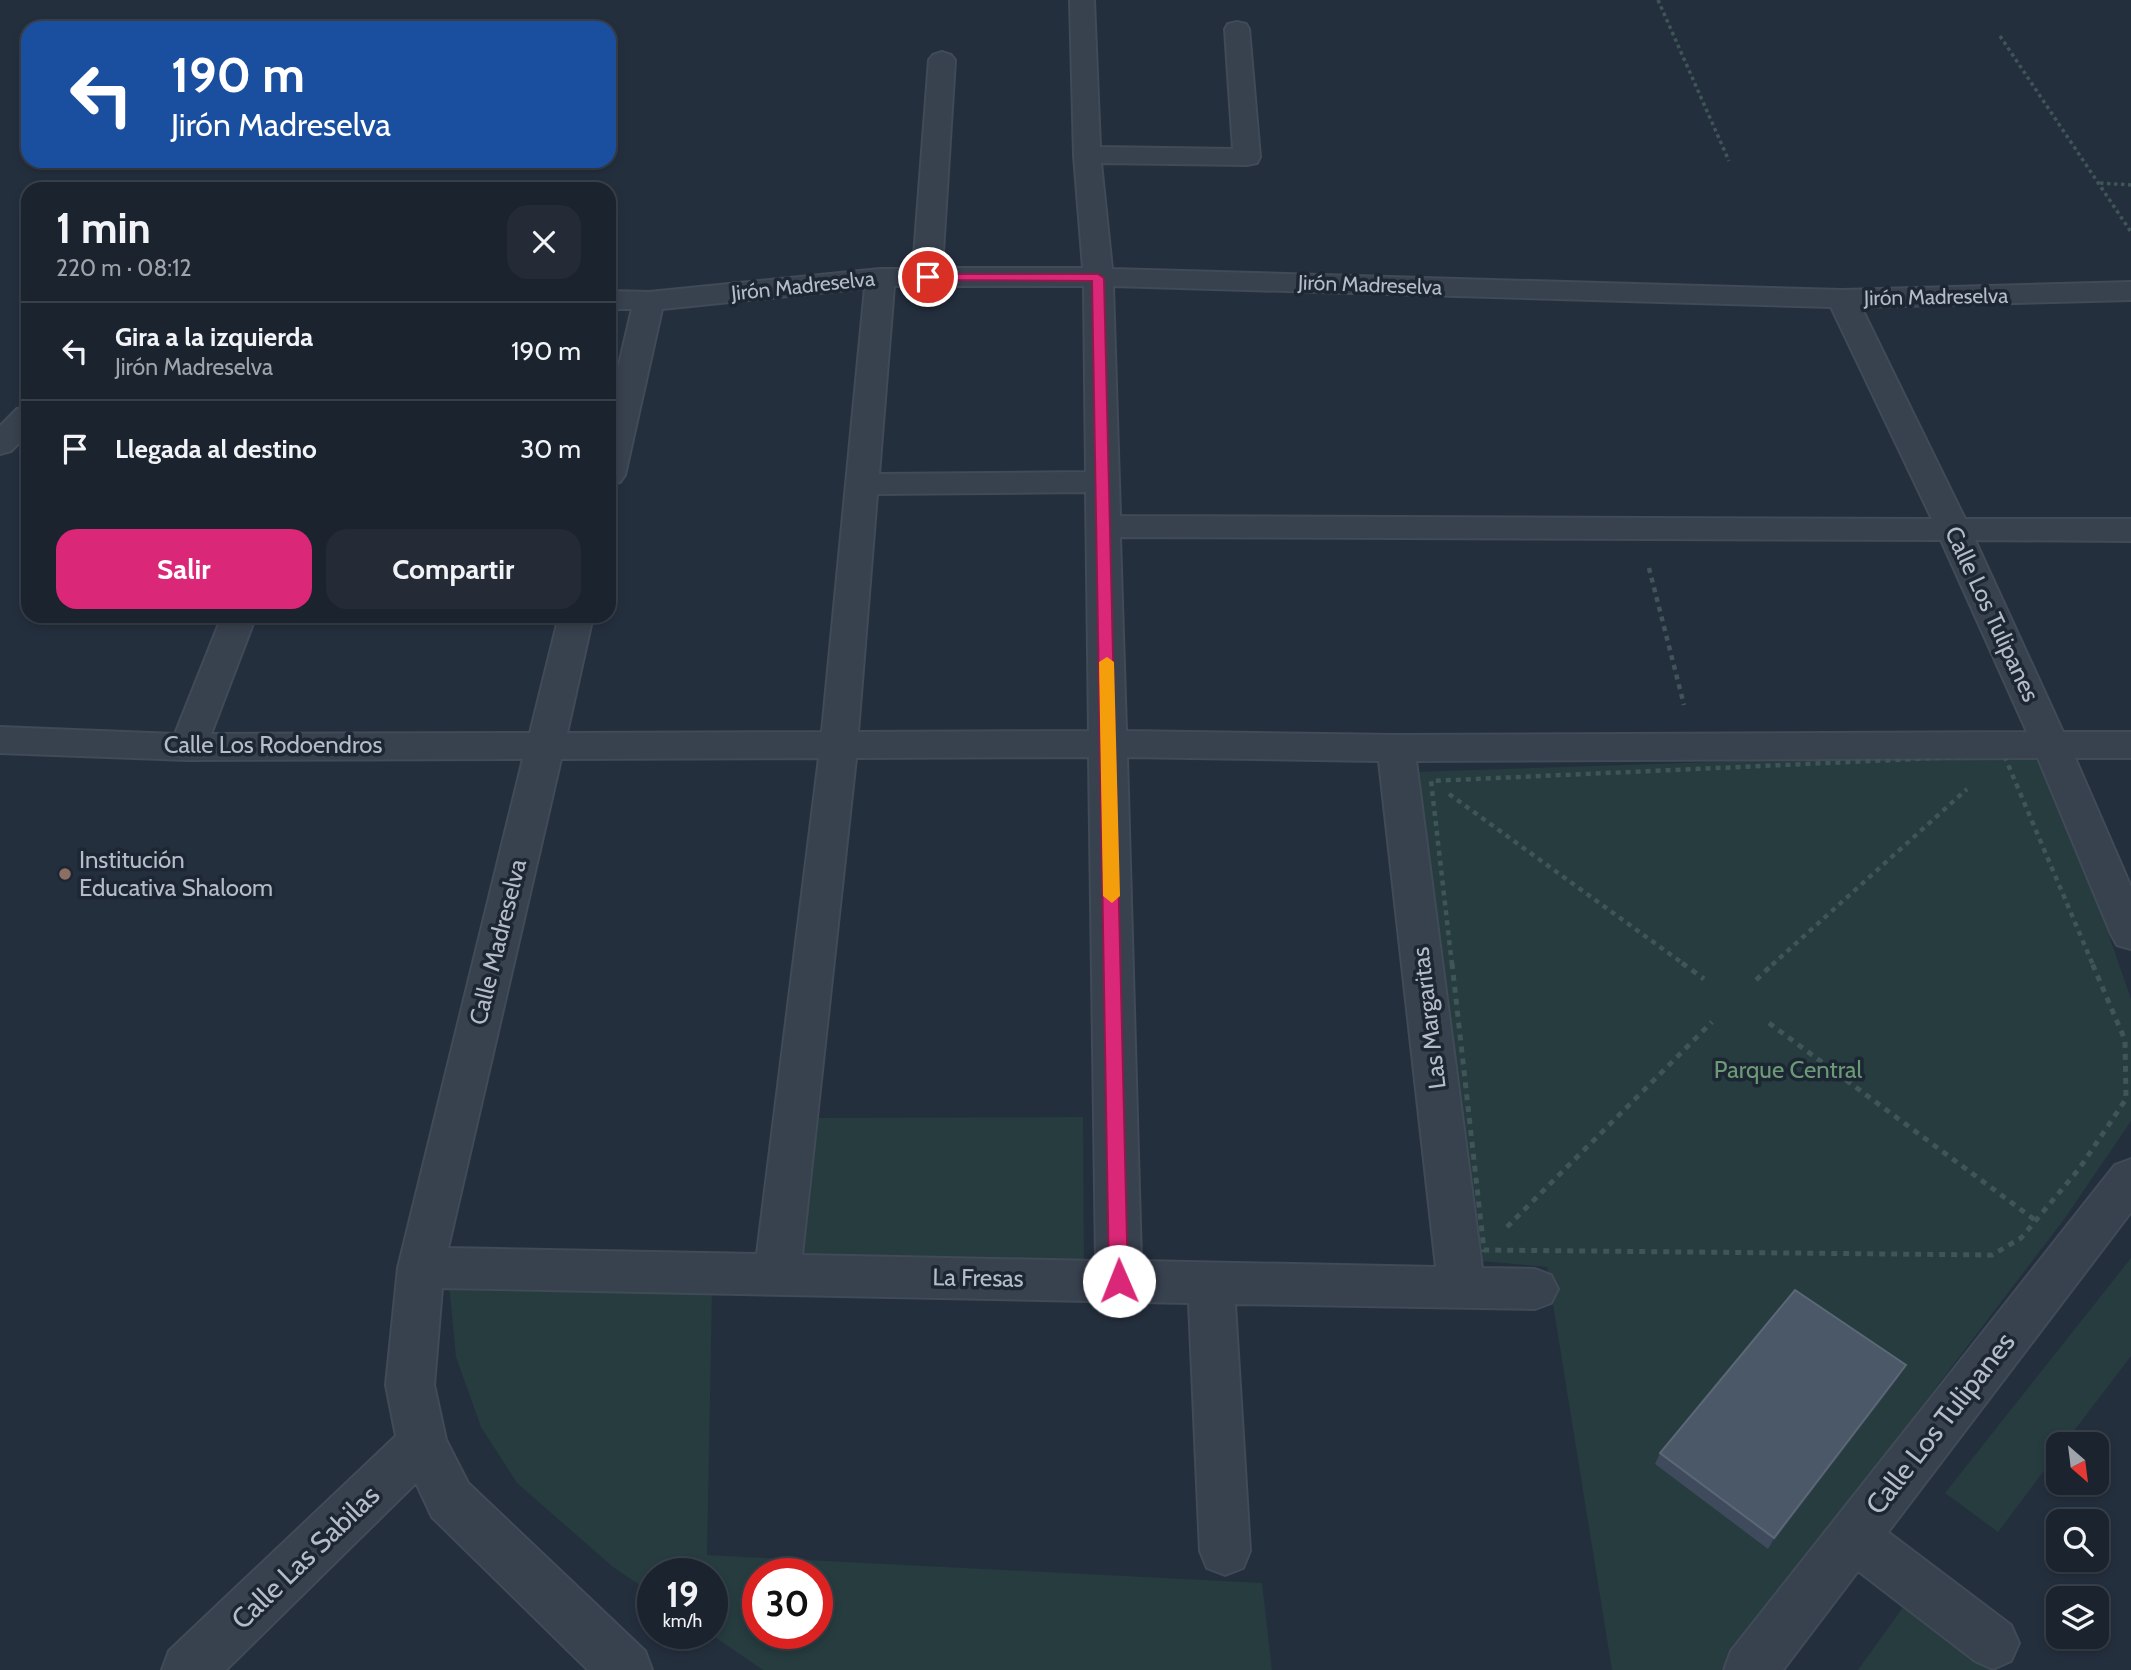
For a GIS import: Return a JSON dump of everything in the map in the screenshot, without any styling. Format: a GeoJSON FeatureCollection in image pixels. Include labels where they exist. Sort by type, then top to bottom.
{"type":"FeatureCollection","features":[{"type":"Feature","properties":{"kind":"street"},"geometry":{"type":"LineString","coordinates":[[1082,0],[1087,155],[1098,278],[1119,1281]]}},
{"type":"Feature","properties":{"kind":"street"},"geometry":{"type":"LineString","coordinates":[[1087,155],[1247,157],[1237,29]]}},
{"type":"Feature","properties":{"kind":"street"},"geometry":{"type":"LineString","coordinates":[[928,277],[943,60]]}},
{"type":"Feature","properties":{"kind":"street","name":"Jirón Madreselva"},"geometry":{"type":"LineString","coordinates":[[616,300],[649,301],[880,278],[928,277],[1098,278],[1842,299],[2131,291]]}},
{"type":"Feature","properties":{"kind":"street"},"geometry":{"type":"LineString","coordinates":[[777,1275],[839,744],[864,484],[880,278]]}},
{"type":"Feature","properties":{"kind":"street","name":"Calle Los Tulipanes"},"geometry":{"type":"LineString","coordinates":[[1842,299],[2053,745],[2131,934]]}},
{"type":"Feature","properties":{"kind":"street"},"geometry":{"type":"LineString","coordinates":[[616,445],[649,301]]}},
{"type":"Feature","properties":{"kind":"street"},"geometry":{"type":"LineString","coordinates":[[0,444],[21,423]]}},
{"type":"Feature","properties":{"kind":"street"},"geometry":{"type":"LineString","coordinates":[[864,484],[1103,482]]}},
{"type":"Feature","properties":{"kind":"street"},"geometry":{"type":"LineString","coordinates":[[1104,526],[2131,530]]}},
{"type":"Feature","properties":{"kind":"street"},"geometry":{"type":"LineString","coordinates":[[188,747],[236,623]]}},
{"type":"Feature","properties":{"kind":"street","name":"Calle Madreselva"},"geometry":{"type":"LineString","coordinates":[[574,623],[421,1268],[410,1385],[422,1444],[450,1500],[626,1670]]}},
{"type":"Feature","properties":{"kind":"street","name":"Calle Los Rodoendros"},"geometry":{"type":"LineString","coordinates":[[0,740],[188,747],[839,744],[1396,748],[2131,745]]}},
{"type":"Feature","properties":{"kind":"street","name":"Las Margaritas"},"geometry":{"type":"LineString","coordinates":[[1396,748],[1461,1288]]}},
{"type":"Feature","properties":{"kind":"street","name":"Calle Los Tulipanes"},"geometry":{"type":"LineString","coordinates":[[1750,1670],[2131,1178]]}},
{"type":"Feature","properties":{"kind":"street","name":"La Fresas"},"geometry":{"type":"LineString","coordinates":[[421,1268],[1535,1289]]}},
{"type":"Feature","properties":{"kind":"street"},"geometry":{"type":"LineString","coordinates":[[1211,1283],[1226,1551]]}},
{"type":"Feature","properties":{"kind":"street","name":"Calle Las Sabilas"},"geometry":{"type":"LineString","coordinates":[[188,1670],[422,1444]]}},
{"type":"Feature","properties":{"kind":"street"},"geometry":{"type":"LineString","coordinates":[[1852,1536],[1993,1643]]}},
{"type":"Feature","properties":{"kind":"path"},"geometry":{"type":"LineString","coordinates":[[1658,0],[1729,161]]}},
{"type":"Feature","properties":{"kind":"path"},"geometry":{"type":"LineString","coordinates":[[2000,36],[2131,232]]}},
{"type":"Feature","properties":{"kind":"path"},"geometry":{"type":"LineString","coordinates":[[2099,183],[2131,185]]}},
{"type":"Feature","properties":{"kind":"path"},"geometry":{"type":"LineString","coordinates":[[1639,530],[1695,747]]}},
{"type":"Feature","properties":{"kind":"path"},"geometry":{"type":"LineString","coordinates":[[1994,765],[2004,755]]}},
{"type":"Feature","properties":{"kind":"path"},"geometry":{"type":"LineString","coordinates":[[1432,782],[2004,755]]}},
{"type":"Feature","properties":{"kind":"path"},"geometry":{"type":"LineString","coordinates":[[1484,1250],[1992,1255],[2021,1237],[2079,1169],[2126,1099],[2126,1040],[2004,755]]}},
{"type":"Feature","properties":{"kind":"path"},"geometry":{"type":"LineString","coordinates":[[1432,782],[1704,979]]}},
{"type":"Feature","properties":{"kind":"path"},"geometry":{"type":"LineString","coordinates":[[1432,782],[1484,1250]]}},
{"type":"Feature","properties":{"kind":"path"},"geometry":{"type":"LineString","coordinates":[[1756,980],[1973,783]]}},
{"type":"Feature","properties":{"kind":"path"},"geometry":{"type":"LineString","coordinates":[[1503,1231],[1712,1023]]}},
{"type":"Feature","properties":{"kind":"path"},"geometry":{"type":"LineString","coordinates":[[1769,1023],[2035,1221]]}},
{"type":"Feature","properties":{"kind":"path"},"geometry":{"type":"LineString","coordinates":[[1484,1250],[1494,1240]]}},
{"type":"Feature","properties":{"kind":"green space","name":"Parque Central"},"geometry":{"type":"Polygon","coordinates":[[[2045,751],[2131,999],[2131,1121],[2065,1218],[1721,1670],[1612,1670],[1547,1267],[1480,1261],[1415,772],[2045,751]]]}},
{"type":"Feature","properties":{"kind":"green space"},"geometry":{"type":"Polygon","coordinates":[[[1083,1117],[1084,1264],[793,1266],[807,1118],[1083,1117]]]}},
{"type":"Feature","properties":{"kind":"green space"},"geometry":{"type":"Polygon","coordinates":[[[2131,1258],[2131,1356],[2073,1432],[2046,1432],[2046,1468],[1998,1532],[1945,1493],[2131,1258]]]}},
{"type":"Feature","properties":{"kind":"green space"},"geometry":{"type":"Polygon","coordinates":[[[449,1284],[712,1292],[707,1555],[766,1558],[742,1558],[742,1649],[833,1649],[833,1561],[1262,1583],[1272,1670],[763,1670],[728,1646],[728,1558],[637,1558],[637,1583],[613,1567],[517,1483],[481,1427],[456,1357],[449,1284]]]}},
{"type":"Feature","properties":{"kind":"green space"},"geometry":{"type":"Polygon","coordinates":[[[1904,1606],[1990,1670],[1858,1670],[1904,1606]]]}},
{"type":"Feature","properties":{"kind":"building"},"geometry":{"type":"Polygon","coordinates":[[[1795,1290],[1906,1365],[1774,1538],[1660,1453],[1795,1290]]]}},
{"type":"Feature","properties":{"kind":"slow traffic"},"geometry":{"type":"LineString","coordinates":[[1107,662],[1112,896]]}},
{"type":"Feature","properties":{"kind":"place","name":"Institución Educativa Shaloom"},"geometry":{"type":"Point","coordinates":[65,874]}},
{"type":"Feature","properties":{"kind":"route"},"geometry":{"type":"LineString","coordinates":[[928,277],[1098,278],[1119,1281]]}}]}
